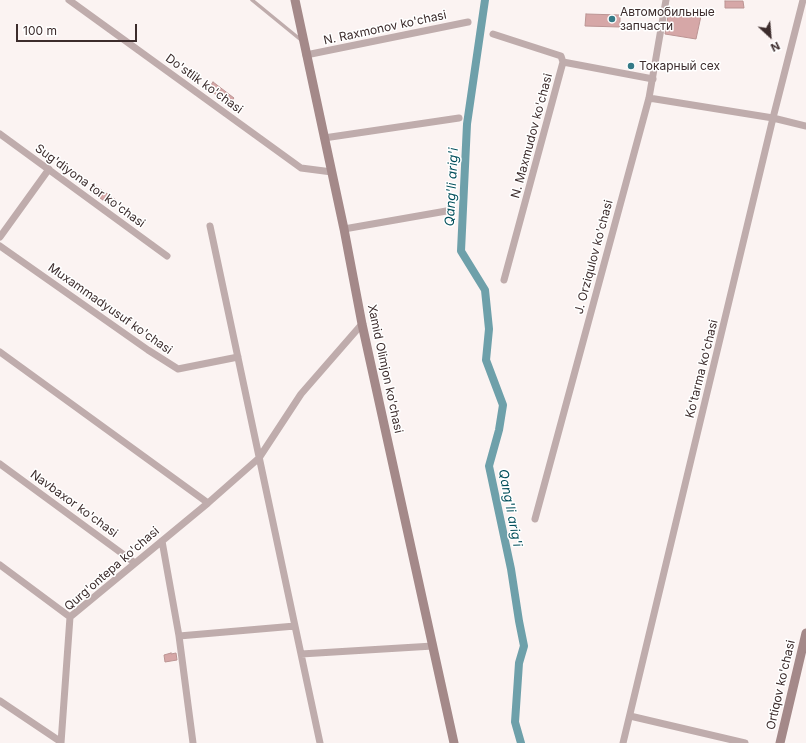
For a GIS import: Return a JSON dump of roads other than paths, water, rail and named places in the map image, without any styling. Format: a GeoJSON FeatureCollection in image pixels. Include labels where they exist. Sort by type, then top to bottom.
{"type":"FeatureCollection","features":[{"type":"Feature","properties":{"kind":"main road","name":"Xamid Olimjon ko'chasi"},"geometry":{"type":"LineString","coordinates":[[295,0],[344,229],[362,324],[454,743]]}},
{"type":"Feature","properties":{"kind":"main road","name":"Ortiqov ko'chasi"},"geometry":{"type":"LineString","coordinates":[[780,743],[806,633]]}},
{"type":"Feature","properties":{"kind":"street","name":"Do'stlik ko'chasi"},"geometry":{"type":"LineString","coordinates":[[69,0],[301,168],[332,172]]}},
{"type":"Feature","properties":{"kind":"street","name":"J. Orziqulov ko'chasi"},"geometry":{"type":"LineString","coordinates":[[535,519],[649,98],[666,0]]}},
{"type":"Feature","properties":{"kind":"street","name":"Ko'tarma ko'chasi"},"geometry":{"type":"LineString","coordinates":[[623,743],[802,0]]}},
{"type":"Feature","properties":{"kind":"street","name":"N. Raxmonov ko'chasi"},"geometry":{"type":"LineString","coordinates":[[306,55],[468,22]]}},
{"type":"Feature","properties":{"kind":"street"},"geometry":{"type":"LineString","coordinates":[[493,34],[561,56],[563,62]]}},
{"type":"Feature","properties":{"kind":"street","name":"N. Maxmudov ko'chasi"},"geometry":{"type":"LineString","coordinates":[[504,280],[563,62],[653,79]]}},
{"type":"Feature","properties":{"kind":"street"},"geometry":{"type":"LineString","coordinates":[[649,98],[773,118],[806,126]]}},
{"type":"Feature","properties":{"kind":"street"},"geometry":{"type":"LineString","coordinates":[[324,138],[459,118]]}},
{"type":"Feature","properties":{"kind":"street","name":"Sug'diyona tor ko'chasi"},"geometry":{"type":"LineString","coordinates":[[0,134],[167,256]]}},
{"type":"Feature","properties":{"kind":"street"},"geometry":{"type":"LineString","coordinates":[[0,237],[49,169]]}},
{"type":"Feature","properties":{"kind":"street"},"geometry":{"type":"LineString","coordinates":[[344,229],[452,210]]}},
{"type":"Feature","properties":{"kind":"street"},"geometry":{"type":"LineString","coordinates":[[210,226],[320,743]]}},
{"type":"Feature","properties":{"kind":"street","name":"Muxammadyusuf ko'chasi"},"geometry":{"type":"LineString","coordinates":[[0,246],[148,350],[178,369],[238,357]]}},
{"type":"Feature","properties":{"kind":"street","name":"Qurg'ontepa ko'chasi"},"geometry":{"type":"LineString","coordinates":[[61,743],[70,618],[208,503],[259,458],[301,394],[362,324]]}},
{"type":"Feature","properties":{"kind":"street"},"geometry":{"type":"LineString","coordinates":[[0,352],[208,503]]}},
{"type":"Feature","properties":{"kind":"street","name":"Navbaxor ko'chasi"},"geometry":{"type":"LineString","coordinates":[[0,464],[135,563]]}},
{"type":"Feature","properties":{"kind":"street"},"geometry":{"type":"LineString","coordinates":[[162,540],[179,636],[193,743]]}},
{"type":"Feature","properties":{"kind":"street"},"geometry":{"type":"LineString","coordinates":[[0,565],[70,618]]}},
{"type":"Feature","properties":{"kind":"street"},"geometry":{"type":"LineString","coordinates":[[179,636],[295,626]]}},
{"type":"Feature","properties":{"kind":"street"},"geometry":{"type":"LineString","coordinates":[[301,654],[433,646]]}},
{"type":"Feature","properties":{"kind":"street"},"geometry":{"type":"LineString","coordinates":[[0,701],[61,743]]}},
{"type":"Feature","properties":{"kind":"street"},"geometry":{"type":"LineString","coordinates":[[630,716],[745,743]]}},
{"type":"Feature","properties":{"kind":"lane"},"geometry":{"type":"LineString","coordinates":[[252,0],[304,42]]}},
{"type":"Feature","properties":{"kind":"waterway","name":"Qang'li arig'i"},"geometry":{"type":"LineString","coordinates":[[485,0],[467,124],[461,251],[485,290],[489,329],[486,360],[503,405],[499,430],[489,466],[511,569],[524,646],[519,663],[515,722],[521,743]]}},
{"type":"Feature","properties":{"kind":"place","name":"Автомобильные запчасти"},"geometry":{"type":"Point","coordinates":[612,19]}},
{"type":"Feature","properties":{"kind":"place","name":"Токарный сех"},"geometry":{"type":"Point","coordinates":[631,66]}}]}
